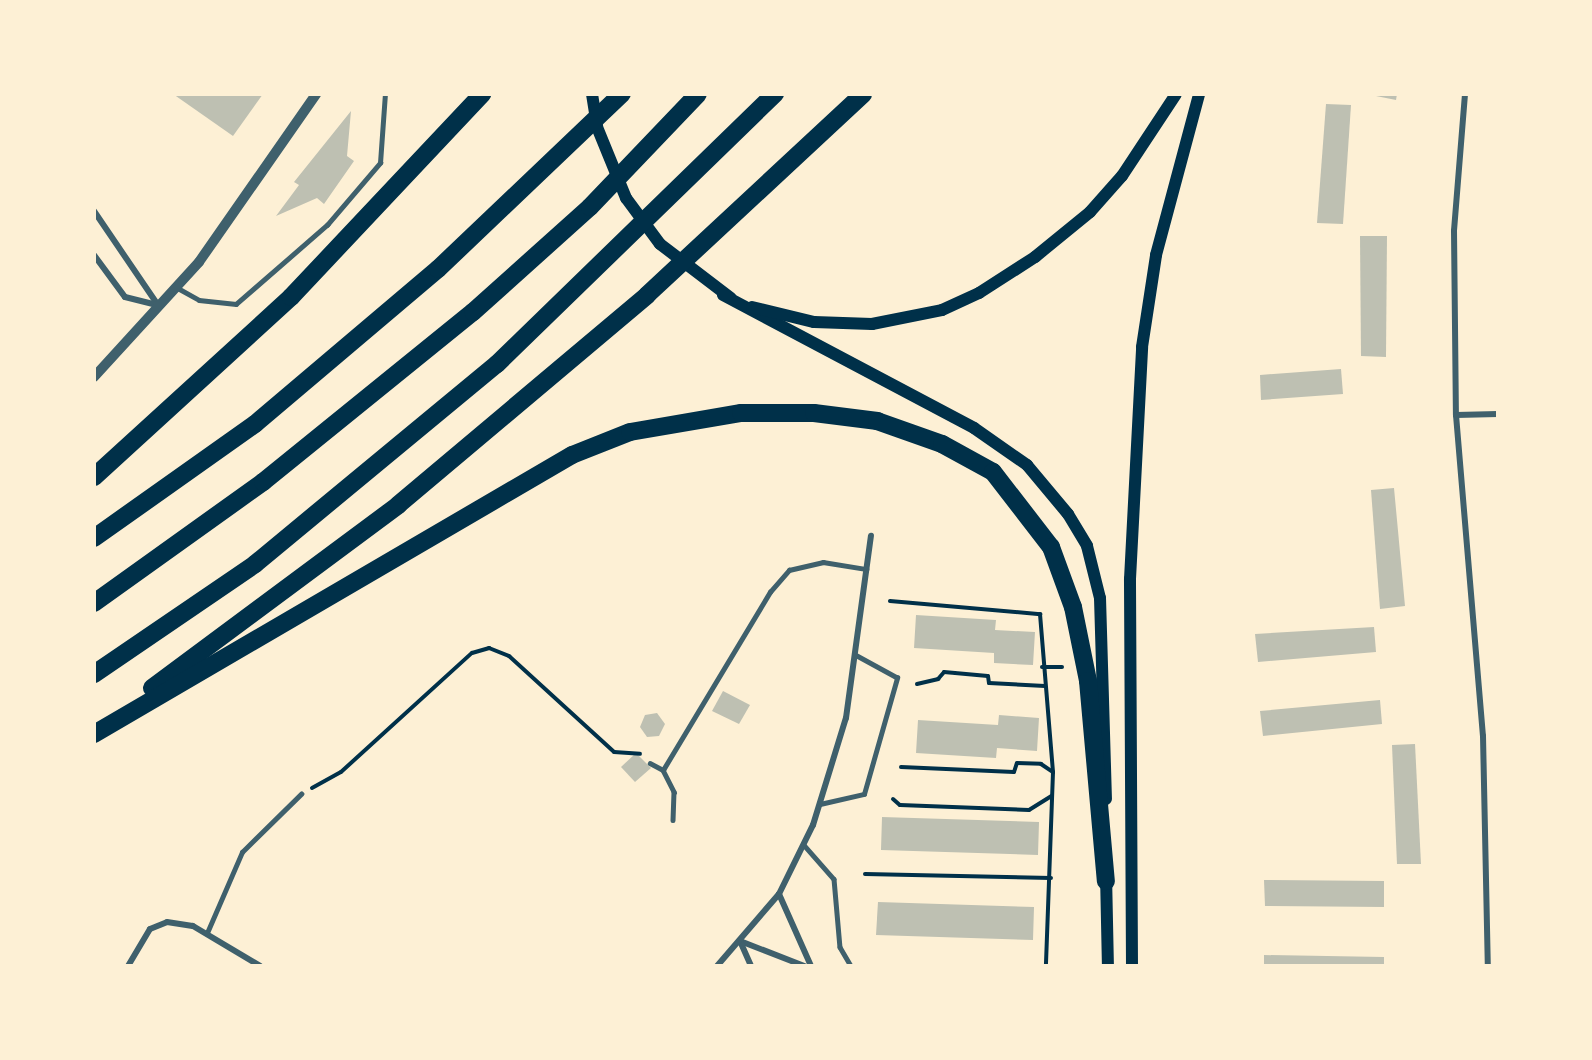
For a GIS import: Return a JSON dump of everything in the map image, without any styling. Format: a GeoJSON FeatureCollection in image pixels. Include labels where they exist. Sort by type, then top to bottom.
{"type":"FeatureCollection","features":[{"type":"Feature","properties":{"kind":"highway"},"geometry":{"type":"LineString","coordinates":[[94,477],[291,297],[482,94]]}},
{"type":"Feature","properties":{"kind":"highway"},"geometry":{"type":"LineString","coordinates":[[94,538],[255,424],[438,269],[622,94]]}},
{"type":"Feature","properties":{"kind":"highway"},"geometry":{"type":"LineString","coordinates":[[94,603],[263,482],[473,312],[590,207],[698,94]]}},
{"type":"Feature","properties":{"kind":"highway"},"geometry":{"type":"LineString","coordinates":[[94,674],[255,564],[497,363],[775,94]]}},
{"type":"Feature","properties":{"kind":"highway"},"geometry":{"type":"LineString","coordinates":[[94,732],[398,505],[647,295],[863,94]]}},
{"type":"Feature","properties":{"kind":"highway"},"geometry":{"type":"LineString","coordinates":[[94,732],[582,451],[630,432],[741,413],[814,413],[877,421],[942,444],[993,472],[1051,547],[1073,607],[1088,681],[1106,882]]}},
{"type":"Feature","properties":{"kind":"main road"},"geometry":{"type":"LineString","coordinates":[[592,94],[597,127],[626,198],[660,244],[723,295],[974,428],[1027,465],[1068,514],[1086,546],[1100,598],[1106,657],[1108,966]]}},
{"type":"Feature","properties":{"kind":"main road"},"geometry":{"type":"LineString","coordinates":[[723,295],[785,317],[843,326],[900,321],[942,310],[1035,257],[1090,212],[1122,176],[1176,94]]}},
{"type":"Feature","properties":{"kind":"main road"},"geometry":{"type":"LineString","coordinates":[[1132,966],[1130,579],[1142,347],[1156,255],[1198,94]]}},
{"type":"Feature","properties":{"kind":"street"},"geometry":{"type":"LineString","coordinates":[[94,377],[173,286],[199,262],[316,94]]}},
{"type":"Feature","properties":{"kind":"street"},"geometry":{"type":"LineString","coordinates":[[1465,94],[1454,231],[1456,415],[1483,736],[1488,966]]}},
{"type":"Feature","properties":{"kind":"street"},"geometry":{"type":"LineString","coordinates":[[94,211],[158,305]]}},
{"type":"Feature","properties":{"kind":"street"},"geometry":{"type":"LineString","coordinates":[[94,255],[125,297],[158,305]]}},
{"type":"Feature","properties":{"kind":"street"},"geometry":{"type":"LineString","coordinates":[[1456,415],[1497,414]]}},
{"type":"Feature","properties":{"kind":"street"},"geometry":{"type":"LineString","coordinates":[[717,966],[779,894],[804,845],[820,804],[846,718],[871,536]]}},
{"type":"Feature","properties":{"kind":"street"},"geometry":{"type":"LineString","coordinates":[[779,894],[811,966]]}},
{"type":"Feature","properties":{"kind":"street"},"geometry":{"type":"LineString","coordinates":[[128,966],[150,929],[167,922],[207,933],[260,966]]}},
{"type":"Feature","properties":{"kind":"street"},"geometry":{"type":"LineString","coordinates":[[740,941],[751,966]]}},
{"type":"Feature","properties":{"kind":"street"},"geometry":{"type":"LineString","coordinates":[[740,941],[804,966]]}},
{"type":"Feature","properties":{"kind":"lane"},"geometry":{"type":"LineString","coordinates":[[173,286],[199,300],[236,304],[327,225],[380,163],[387,96]]}},
{"type":"Feature","properties":{"kind":"lane"},"geometry":{"type":"LineString","coordinates":[[663,770],[780,579],[812,562],[866,569]]}},
{"type":"Feature","properties":{"kind":"lane"},"geometry":{"type":"LineString","coordinates":[[820,804],[864,794],[897,678],[855,655]]}},
{"type":"Feature","properties":{"kind":"lane"},"geometry":{"type":"LineString","coordinates":[[650,763],[663,770],[674,792],[673,820]]}},
{"type":"Feature","properties":{"kind":"lane"},"geometry":{"type":"LineString","coordinates":[[207,933],[242,852],[301,794]]}},
{"type":"Feature","properties":{"kind":"lane"},"geometry":{"type":"LineString","coordinates":[[804,845],[834,879],[840,947],[851,966]]}},
{"type":"Feature","properties":{"kind":"path"},"geometry":{"type":"LineString","coordinates":[[890,601],[1040,614],[1042,667],[1053,772],[1051,878],[1046,966]]}},
{"type":"Feature","properties":{"kind":"path"},"geometry":{"type":"LineString","coordinates":[[301,794],[341,772],[472,653],[489,648],[509,656],[614,752],[637,752],[650,763]]}},
{"type":"Feature","properties":{"kind":"path"},"geometry":{"type":"LineString","coordinates":[[1042,667],[1062,667]]}},
{"type":"Feature","properties":{"kind":"path"},"geometry":{"type":"LineString","coordinates":[[917,684],[938,679],[944,672],[988,676],[989,683],[1045,686]]}},
{"type":"Feature","properties":{"kind":"path"},"geometry":{"type":"LineString","coordinates":[[901,766],[1014,772],[1017,763],[1041,764],[1053,772]]}},
{"type":"Feature","properties":{"kind":"path"},"geometry":{"type":"LineString","coordinates":[[893,799],[900,805],[1029,810],[1052,796]]}},
{"type":"Feature","properties":{"kind":"path"},"geometry":{"type":"LineString","coordinates":[[866,874],[1051,878]]}},
{"type":"Feature","properties":{"kind":"building"},"geometry":{"type":"Polygon","coordinates":[[[173,94],[263,94],[233,136],[173,94]]]}},
{"type":"Feature","properties":{"kind":"building"},"geometry":{"type":"Polygon","coordinates":[[[1366,94],[1397,94],[1396,100],[1366,94]]]}},
{"type":"Feature","properties":{"kind":"building"},"geometry":{"type":"Polygon","coordinates":[[[1326,104],[1351,105],[1343,224],[1317,223],[1326,104]]]}},
{"type":"Feature","properties":{"kind":"building"},"geometry":{"type":"Polygon","coordinates":[[[351,111],[347,156],[354,161],[324,204],[317,198],[276,216],[299,185],[294,182],[351,111]]]}},
{"type":"Feature","properties":{"kind":"building"},"geometry":{"type":"Polygon","coordinates":[[[1360,236],[1387,236],[1386,357],[1361,356],[1360,236]]]}},
{"type":"Feature","properties":{"kind":"building"},"geometry":{"type":"Polygon","coordinates":[[[1341,369],[1343,394],[1261,400],[1260,375],[1341,369]]]}},
{"type":"Feature","properties":{"kind":"building"},"geometry":{"type":"Polygon","coordinates":[[[1394,488],[1405,606],[1380,609],[1371,490],[1394,488]]]}},
{"type":"Feature","properties":{"kind":"building"},"geometry":{"type":"Polygon","coordinates":[[[916,615],[996,620],[995,630],[1035,632],[1033,665],[994,663],[994,653],[914,648],[916,615]]]}},
{"type":"Feature","properties":{"kind":"building"},"geometry":{"type":"Polygon","coordinates":[[[1374,627],[1376,652],[1258,662],[1255,634],[1374,627]]]}},
{"type":"Feature","properties":{"kind":"building"},"geometry":{"type":"Polygon","coordinates":[[[723,691],[750,705],[739,724],[712,711],[723,691]]]}},
{"type":"Feature","properties":{"kind":"building"},"geometry":{"type":"Polygon","coordinates":[[[1380,700],[1382,724],[1263,736],[1260,711],[1380,700]]]}},
{"type":"Feature","properties":{"kind":"building"},"geometry":{"type":"Polygon","coordinates":[[[657,713],[665,724],[659,736],[647,737],[640,727],[645,715],[657,713]]]}},
{"type":"Feature","properties":{"kind":"building"},"geometry":{"type":"Polygon","coordinates":[[[999,715],[1039,718],[1037,751],[997,748],[996,758],[916,753],[918,720],[998,725],[999,715]]]}},
{"type":"Feature","properties":{"kind":"building"},"geometry":{"type":"Polygon","coordinates":[[[1415,744],[1421,864],[1397,864],[1392,745],[1415,744]]]}},
{"type":"Feature","properties":{"kind":"building"},"geometry":{"type":"Polygon","coordinates":[[[636,753],[651,768],[635,782],[621,767],[636,753]]]}},
{"type":"Feature","properties":{"kind":"building"},"geometry":{"type":"Polygon","coordinates":[[[882,817],[1039,822],[1038,855],[881,850],[882,817]]]}},
{"type":"Feature","properties":{"kind":"building"},"geometry":{"type":"Polygon","coordinates":[[[1264,880],[1384,881],[1384,907],[1265,906],[1264,880]]]}},
{"type":"Feature","properties":{"kind":"building"},"geometry":{"type":"Polygon","coordinates":[[[878,902],[1034,907],[1033,940],[876,935],[878,902]]]}},
{"type":"Feature","properties":{"kind":"building"},"geometry":{"type":"Polygon","coordinates":[[[1264,955],[1384,957],[1384,966],[1264,966],[1264,955]]]}}]}
